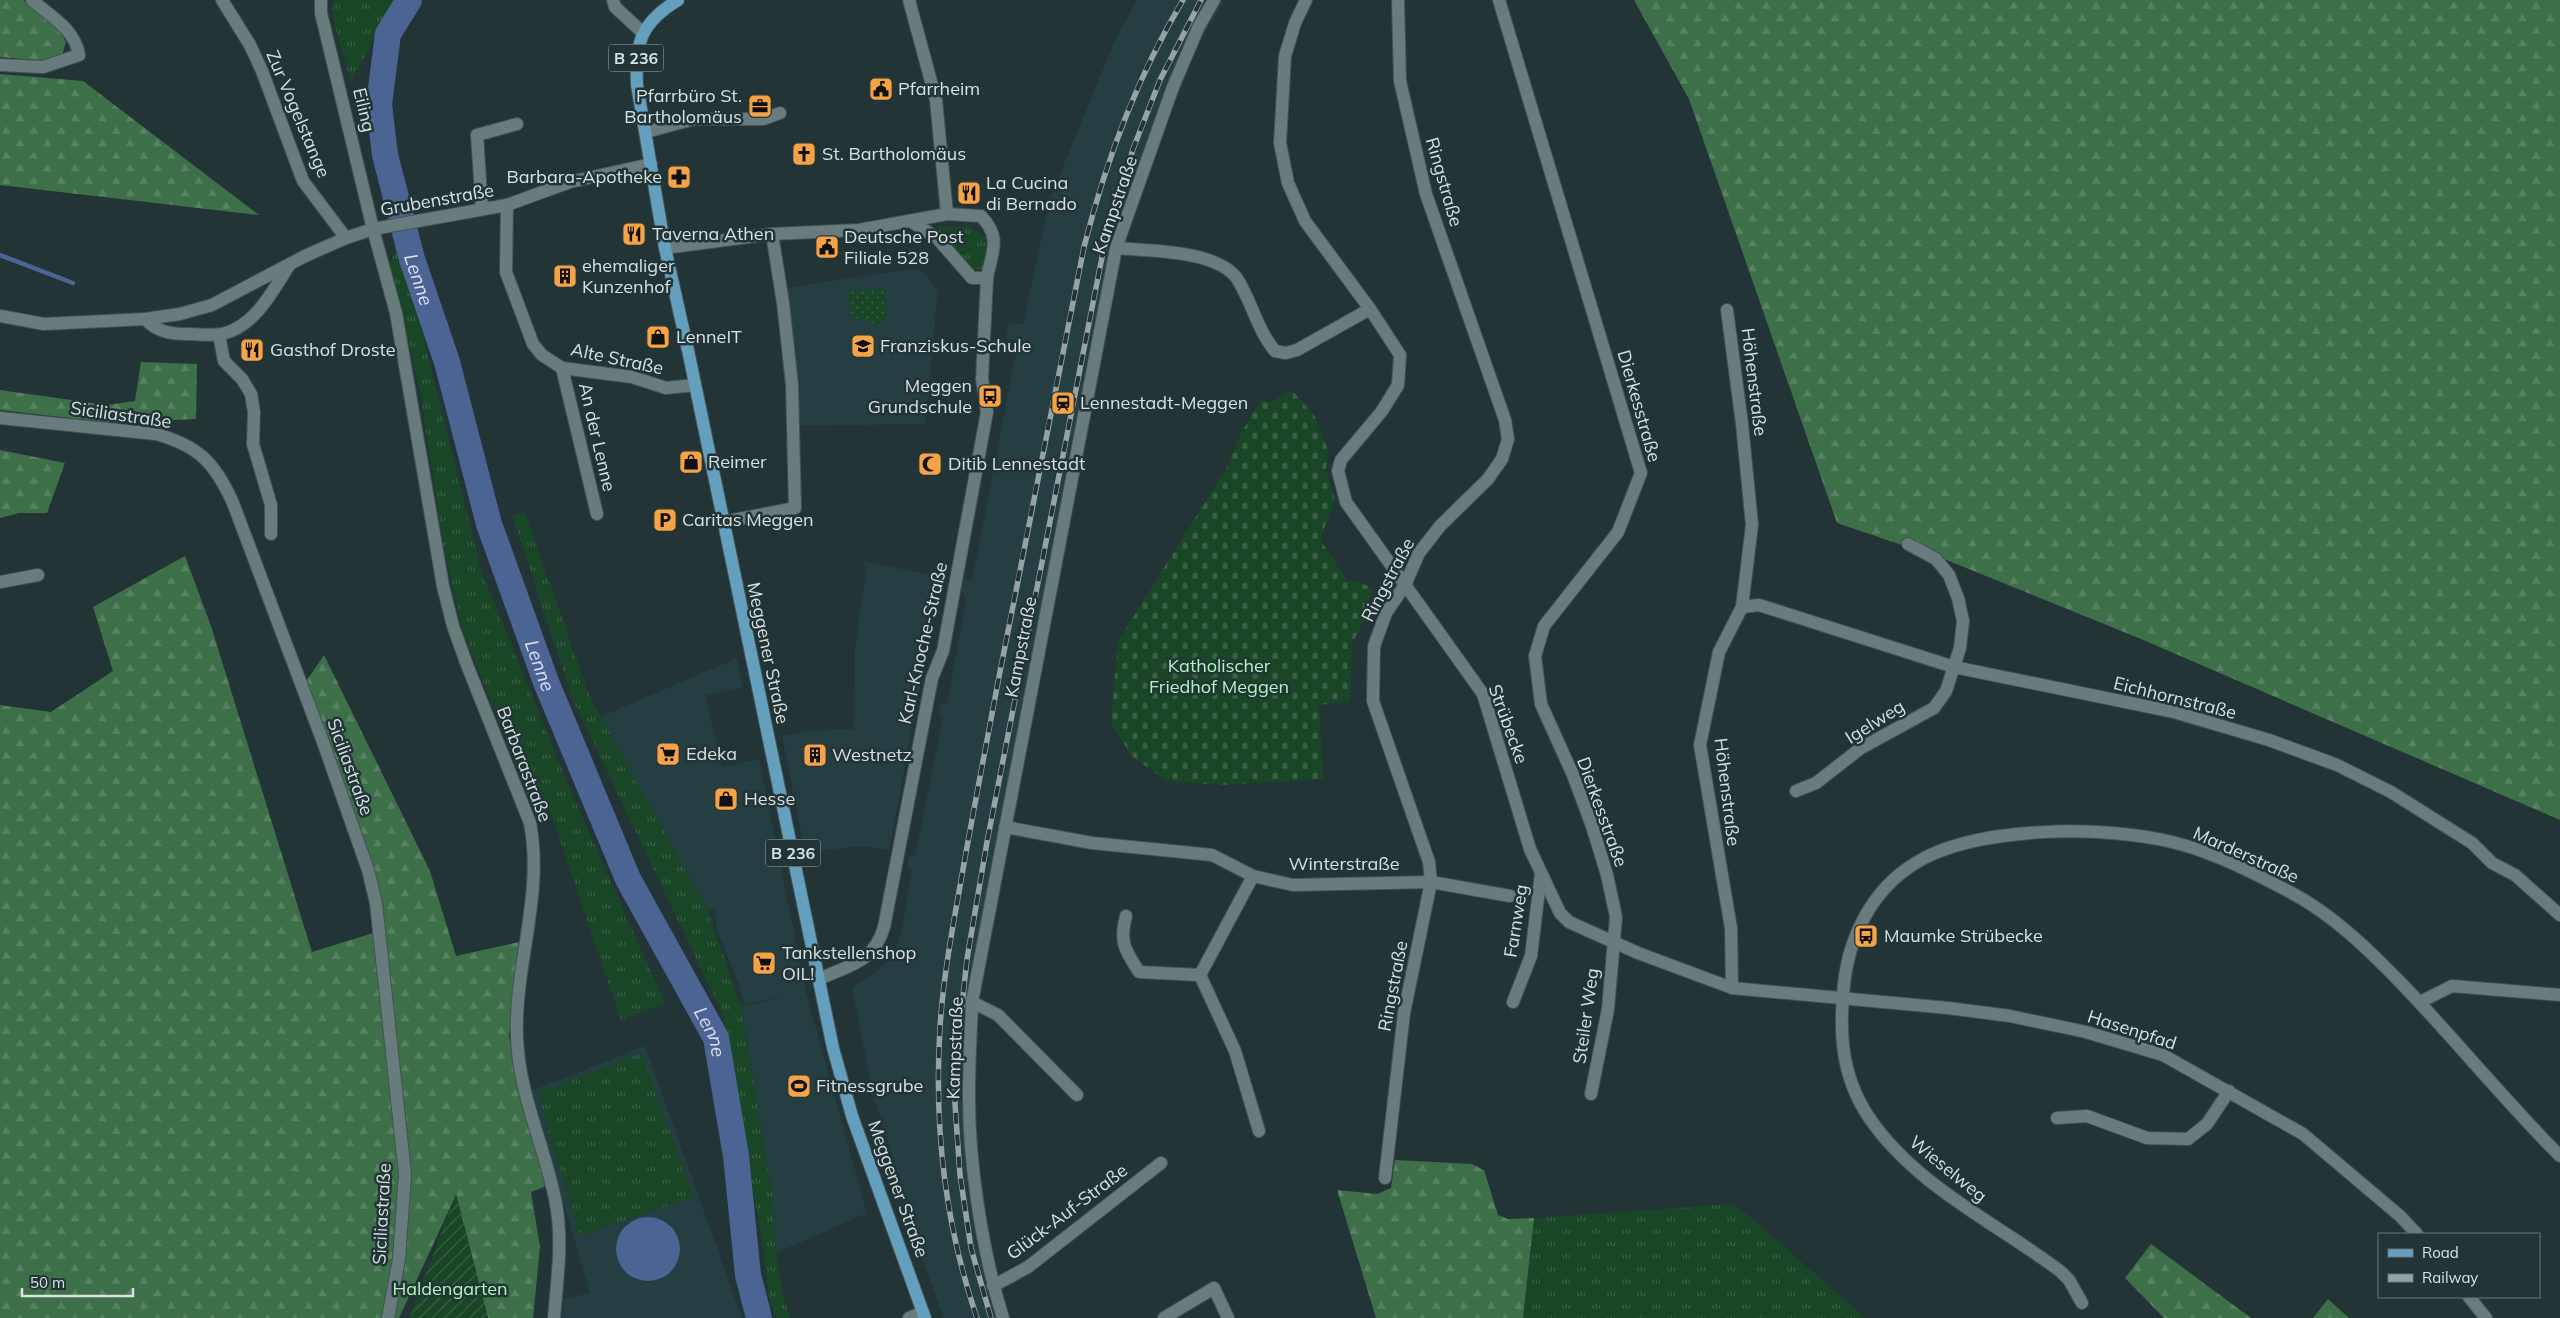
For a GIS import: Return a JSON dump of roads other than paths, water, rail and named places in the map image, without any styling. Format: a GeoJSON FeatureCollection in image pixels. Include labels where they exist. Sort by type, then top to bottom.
{"type":"FeatureCollection","features":[{"type":"Feature","properties":{"kind":"main road","name":"Meggener Straße"},"geometry":{"type":"LineString","coordinates":[[678,0],[661,10],[642,32],[636,59],[637,85],[665,248],[833,1048],[852,1116],[924,1315]]}},
{"type":"Feature","properties":{"kind":"street"},"geometry":{"type":"LineString","coordinates":[[0,65],[43,67],[79,55],[75,39],[32,0]]}},
{"type":"Feature","properties":{"kind":"street","name":"Zur Vogelstange"},"geometry":{"type":"LineString","coordinates":[[222,0],[258,62],[303,181],[346,238]]}},
{"type":"Feature","properties":{"kind":"street","name":"Eiling"},"geometry":{"type":"LineString","coordinates":[[321,0],[321,14],[376,228]]}},
{"type":"Feature","properties":{"kind":"street"},"geometry":{"type":"LineString","coordinates":[[613,0],[616,7],[642,32]]}},
{"type":"Feature","properties":{"kind":"street"},"geometry":{"type":"LineString","coordinates":[[909,0],[936,100],[947,214]]}},
{"type":"Feature","properties":{"kind":"street","name":"Kampstraße"},"geometry":{"type":"LineString","coordinates":[[1003,1318],[993,1286],[973,1168],[969,1091],[972,1002],[1116,248],[1173,87],[1199,26],[1214,0]]}},
{"type":"Feature","properties":{"kind":"street"},"geometry":{"type":"LineString","coordinates":[[1116,248],[1208,259],[1228,269],[1238,280],[1266,341],[1275,352],[1286,353],[1297,350],[1370,309],[1305,221],[1288,183],[1280,143],[1285,56],[1295,23],[1306,0]]}},
{"type":"Feature","properties":{"kind":"street","name":"Ringstraße"},"geometry":{"type":"LineString","coordinates":[[1385,1178],[1404,1013],[1431,882],[1426,853],[1373,701],[1374,646],[1386,614],[1405,585],[1419,553],[1440,526],[1488,479],[1502,459],[1508,439],[1506,420],[1426,194],[1400,80],[1398,0]]}},
{"type":"Feature","properties":{"kind":"street","name":"Dierkesstraße"},"geometry":{"type":"LineString","coordinates":[[1499,0],[1641,473],[1618,532],[1544,626],[1535,656],[1541,704],[1573,775],[1607,875],[1616,916],[1612,942]]}},
{"type":"Feature","properties":{"kind":"street"},"geometry":{"type":"LineString","coordinates":[[646,132],[694,119],[764,119],[780,113]]}},
{"type":"Feature","properties":{"kind":"street"},"geometry":{"type":"LineString","coordinates":[[482,209],[477,136],[517,124]]}},
{"type":"Feature","properties":{"kind":"street","name":"Grubenstraße"},"geometry":{"type":"LineString","coordinates":[[0,316],[44,324],[145,319],[180,314],[212,306],[290,264],[346,238],[376,228],[507,205],[570,182],[651,164]]}},
{"type":"Feature","properties":{"kind":"street","name":"Alte Straße"},"geometry":{"type":"LineString","coordinates":[[507,205],[506,272],[533,344],[542,355],[562,368],[632,377],[666,388],[695,385]]}},
{"type":"Feature","properties":{"kind":"street","name":"Karl-Knoche-Straße"},"geometry":{"type":"LineString","coordinates":[[665,248],[772,234],[851,231],[912,222],[947,214],[981,216],[991,227],[994,239],[987,278],[982,379],[987,412],[943,651],[932,678],[884,927],[880,942],[868,956],[820,979]]}},
{"type":"Feature","properties":{"kind":"street"},"geometry":{"type":"LineString","coordinates":[[912,222],[937,238],[972,278],[987,278]]}},
{"type":"Feature","properties":{"kind":"street","name":"Barbarastraße"},"geometry":{"type":"LineString","coordinates":[[376,228],[396,313],[434,540],[453,626],[530,823],[534,842],[534,881],[519,982],[517,1037],[521,1073],[552,1185],[559,1222],[554,1318]]}},
{"type":"Feature","properties":{"kind":"street"},"geometry":{"type":"LineString","coordinates":[[723,522],[795,508],[792,385],[783,303],[772,234]]}},
{"type":"Feature","properties":{"kind":"street","name":"Grubenstraße"},"geometry":{"type":"LineString","coordinates":[[145,319],[151,326],[169,334],[219,335],[237,329],[254,314],[290,264]]}},
{"type":"Feature","properties":{"kind":"street","name":"Strübecke"},"geometry":{"type":"LineString","coordinates":[[1370,309],[1400,354],[1398,385],[1382,411],[1341,460],[1338,471],[1346,502],[1483,694],[1530,849],[1560,913],[1568,922],[1612,942],[1732,988],[1843,997]]}},
{"type":"Feature","properties":{"kind":"street","name":"Höhenstraße"},"geometry":{"type":"LineString","coordinates":[[1727,310],[1742,424],[1752,525],[1742,607],[1719,652],[1700,745],[1731,928],[1732,988]]}},
{"type":"Feature","properties":{"kind":"street"},"geometry":{"type":"LineString","coordinates":[[219,335],[224,361],[242,379],[251,394],[254,412],[253,444],[271,505],[271,534]]}},
{"type":"Feature","properties":{"kind":"street","name":"An der Lenne"},"geometry":{"type":"LineString","coordinates":[[562,368],[597,514]]}},
{"type":"Feature","properties":{"kind":"street","name":"Siciliastraße"},"geometry":{"type":"LineString","coordinates":[[0,418],[156,434],[177,440],[192,447],[216,468],[234,503],[323,742],[368,870],[376,902],[405,1174],[399,1259],[388,1318]]}},
{"type":"Feature","properties":{"kind":"street","name":"Igelweg"},"geometry":{"type":"LineString","coordinates":[[1796,791],[1823,779],[1861,748],[1934,708],[1946,690],[1960,648],[1964,621],[1949,574],[1936,559],[1908,544]]}},
{"type":"Feature","properties":{"kind":"street"},"geometry":{"type":"LineString","coordinates":[[0,582],[38,575]]}},
{"type":"Feature","properties":{"kind":"street","name":"Eichhornstraße"},"geometry":{"type":"LineString","coordinates":[[1742,607],[1759,605],[1954,668],[2174,712],[2269,740],[2337,766],[2391,792],[2472,843],[2492,863],[2515,875],[2560,915]]}},
{"type":"Feature","properties":{"kind":"street","name":"Winterstraße"},"geometry":{"type":"LineString","coordinates":[[1005,827],[1092,843],[1212,855],[1253,876],[1293,885],[1431,882],[1510,896]]}},
{"type":"Feature","properties":{"kind":"street","name":"Marderstraße"},"geometry":{"type":"LineString","coordinates":[[1843,997],[1847,956],[1856,932],[1874,903],[1897,877],[1915,863],[1977,840],[2075,832],[2157,838],[2222,859],[2293,893],[2360,940],[2420,1002],[2560,1156]]}},
{"type":"Feature","properties":{"kind":"street","name":"Farnweg"},"geometry":{"type":"LineString","coordinates":[[1513,1002],[1531,956],[1541,873]]}},
{"type":"Feature","properties":{"kind":"street"},"geometry":{"type":"LineString","coordinates":[[1200,975],[1253,876]]}},
{"type":"Feature","properties":{"kind":"street"},"geometry":{"type":"LineString","coordinates":[[1126,916],[1122,931],[1124,948],[1138,972],[1200,975]]}},
{"type":"Feature","properties":{"kind":"street","name":"Steiler Weg"},"geometry":{"type":"LineString","coordinates":[[1592,1094],[1608,1009],[1612,942]]}},
{"type":"Feature","properties":{"kind":"street"},"geometry":{"type":"LineString","coordinates":[[1200,975],[1235,1051],[1259,1131]]}},
{"type":"Feature","properties":{"kind":"street"},"geometry":{"type":"LineString","coordinates":[[2420,1002],[2452,986],[2560,996]]}},
{"type":"Feature","properties":{"kind":"street","name":"Hasenpfad"},"geometry":{"type":"LineString","coordinates":[[1843,997],[2010,1016],[2086,1032],[2163,1055],[2230,1091],[2303,1134],[2400,1216],[2415,1233]]}},
{"type":"Feature","properties":{"kind":"street","name":"Wieselweg"},"geometry":{"type":"LineString","coordinates":[[1843,997],[1842,1046],[1847,1072],[1868,1115],[1886,1139],[1914,1167],[1937,1185],[2060,1271],[2069,1280],[2082,1303]]}},
{"type":"Feature","properties":{"kind":"street"},"geometry":{"type":"LineString","coordinates":[[972,1002],[998,1015],[1076,1095]]}},
{"type":"Feature","properties":{"kind":"street"},"geometry":{"type":"LineString","coordinates":[[2058,1118],[2087,1116],[2147,1138],[2188,1139],[2207,1124],[2230,1091]]}},
{"type":"Feature","properties":{"kind":"street","name":"Glück-Auf-Straße"},"geometry":{"type":"LineString","coordinates":[[993,1286],[1028,1268],[1161,1163]]}},
{"type":"Feature","properties":{"kind":"street"},"geometry":{"type":"LineString","coordinates":[[1164,1318],[1214,1288],[1228,1318]]}},
{"type":"Feature","properties":{"kind":"street"},"geometry":{"type":"LineString","coordinates":[[2470,1298],[2486,1318]]}},
{"type":"Feature","properties":{"kind":"street"},"geometry":{"type":"LineString","coordinates":[[909,1318],[924,1315]]}},
{"type":"Feature","properties":{"kind":"water"},"geometry":{"type":"Polygon","coordinates":[[[648,1217],[666,1223],[674,1231],[680,1249],[674,1267],[666,1275],[648,1281],[630,1275],[622,1267],[616,1249],[622,1231],[630,1223],[648,1217]]]}},
{"type":"Feature","properties":{"kind":"waterway","name":"Lenne"},"geometry":{"type":"LineString","coordinates":[[409,0],[388,34],[379,104],[385,155],[412,259],[447,362],[489,524],[546,682],[628,879],[716,1038],[736,1156],[748,1275],[759,1318]]}},
{"type":"Feature","properties":{"kind":"waterway"},"geometry":{"type":"LineString","coordinates":[[0,255],[73,283]]}},
{"type":"Feature","properties":{"kind":"railway"},"geometry":{"type":"LineString","coordinates":[[977,1318],[957,1247],[944,1174],[941,1138],[939,1101],[940,1027],[948,959],[998,682],[1084,247],[1102,183],[1124,120],[1151,59],[1183,0]]}},
{"type":"Feature","properties":{"kind":"railway"},"geometry":{"type":"LineString","coordinates":[[991,1318],[971,1248],[960,1175],[955,1104],[956,1061],[967,959],[987,842],[1103,252],[1133,149],[1160,80],[1201,0]]}},
{"type":"Feature","properties":{"kind":"place","name":"Pfarrheim"},"geometry":{"type":"Point","coordinates":[881,89]}},
{"type":"Feature","properties":{"kind":"place","name":"Pfarrbüro St. Bartholomäus"},"geometry":{"type":"Point","coordinates":[760,106]}},
{"type":"Feature","properties":{"kind":"place","name":"St. Bartholomäus"},"geometry":{"type":"Point","coordinates":[804,154]}},
{"type":"Feature","properties":{"kind":"place","name":"Barbara-Apotheke"},"geometry":{"type":"Point","coordinates":[679,177]}},
{"type":"Feature","properties":{"kind":"place","name":"La Cucina di Bernado"},"geometry":{"type":"Point","coordinates":[969,193]}},
{"type":"Feature","properties":{"kind":"place","name":"Taverna Athen"},"geometry":{"type":"Point","coordinates":[634,234]}},
{"type":"Feature","properties":{"kind":"place","name":"Deutsche Post Filiale 528"},"geometry":{"type":"Point","coordinates":[827,247]}},
{"type":"Feature","properties":{"kind":"place","name":"ehemaliger Kunzenhof"},"geometry":{"type":"Point","coordinates":[565,276]}},
{"type":"Feature","properties":{"kind":"place","name":"LenneIT"},"geometry":{"type":"Point","coordinates":[658,337]}},
{"type":"Feature","properties":{"kind":"place","name":"Franziskus-Schule"},"geometry":{"type":"Point","coordinates":[863,346]}},
{"type":"Feature","properties":{"kind":"place","name":"Gasthof Droste"},"geometry":{"type":"Point","coordinates":[252,350]}},
{"type":"Feature","properties":{"kind":"place","name":"Meggen Grundschule"},"geometry":{"type":"Point","coordinates":[990,396]}},
{"type":"Feature","properties":{"kind":"place","name":"Lennestadt-Meggen"},"geometry":{"type":"Point","coordinates":[1063,403]}},
{"type":"Feature","properties":{"kind":"place","name":"Reimer"},"geometry":{"type":"Point","coordinates":[691,462]}},
{"type":"Feature","properties":{"kind":"place","name":"Ditib Lennestadt"},"geometry":{"type":"Point","coordinates":[930,464]}},
{"type":"Feature","properties":{"kind":"place","name":"Caritas Meggen"},"geometry":{"type":"Point","coordinates":[665,520]}},
{"type":"Feature","properties":{"kind":"place","name":"Edeka"},"geometry":{"type":"Point","coordinates":[668,754]}},
{"type":"Feature","properties":{"kind":"place","name":"Westnetz"},"geometry":{"type":"Point","coordinates":[815,755]}},
{"type":"Feature","properties":{"kind":"place","name":"Hesse"},"geometry":{"type":"Point","coordinates":[726,799]}},
{"type":"Feature","properties":{"kind":"place","name":"Maumke Strübecke"},"geometry":{"type":"Point","coordinates":[1866,936]}},
{"type":"Feature","properties":{"kind":"place","name":"Tankstellenshop OIL!"},"geometry":{"type":"Point","coordinates":[764,963]}},
{"type":"Feature","properties":{"kind":"place","name":"Fitnessgrube"},"geometry":{"type":"Point","coordinates":[799,1086]}},
{"type":"Feature","properties":{"kind":"park label","name":"Katholischer Friedhof Meggen"},"geometry":{"type":"Point","coordinates":[1219,676]}},
{"type":"Feature","properties":{"kind":"park label","name":"Haldengarten"},"geometry":{"type":"Point","coordinates":[450,1289]}}]}
